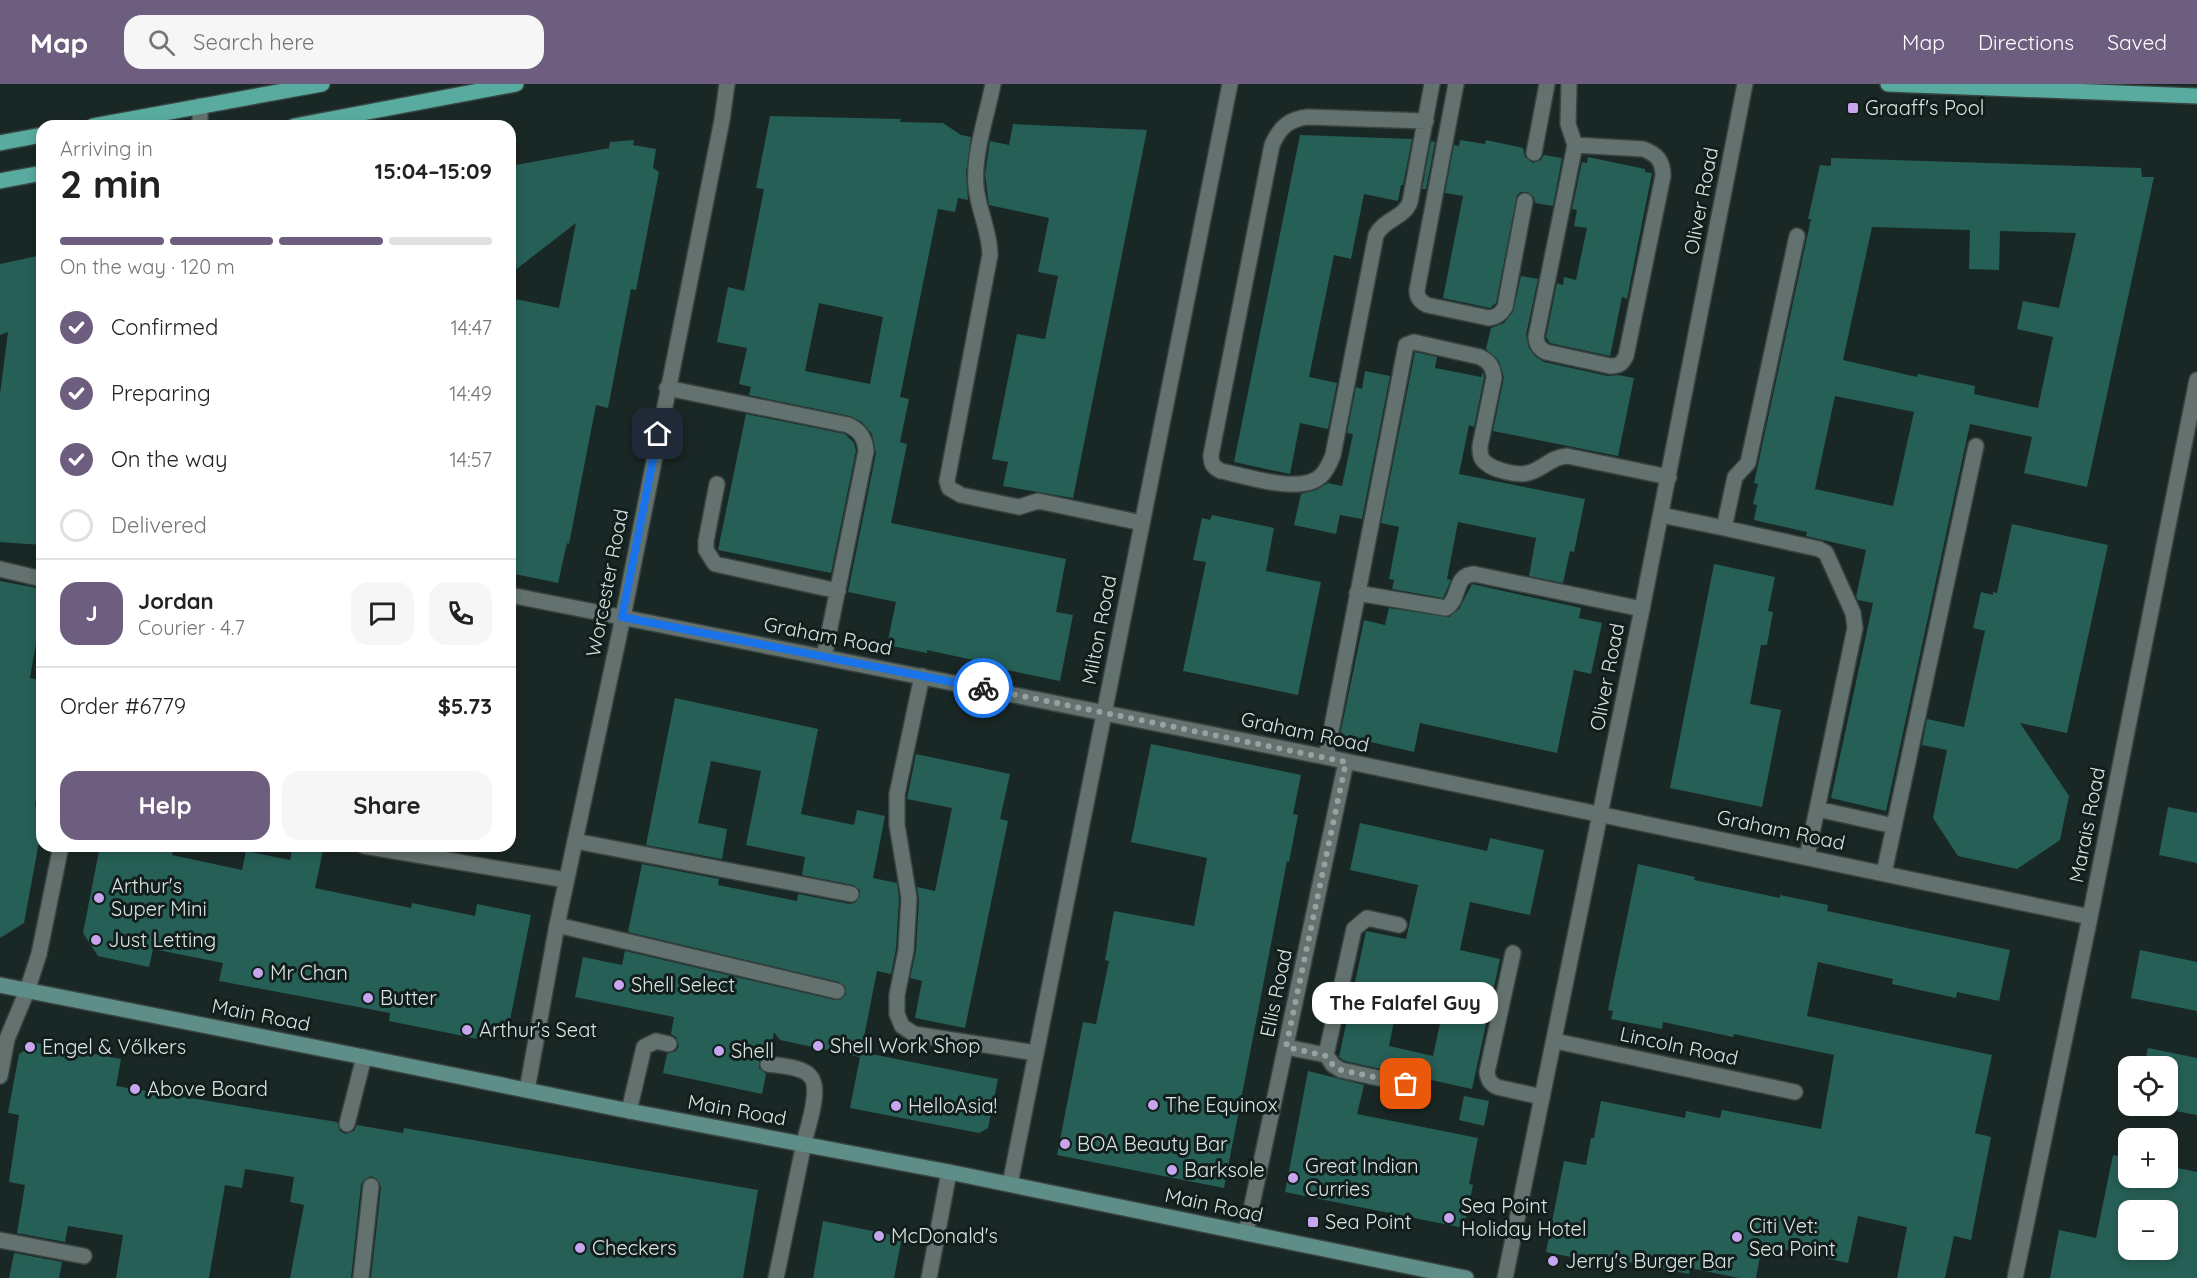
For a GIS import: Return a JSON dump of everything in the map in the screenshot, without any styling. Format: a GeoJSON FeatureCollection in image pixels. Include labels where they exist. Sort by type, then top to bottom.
{"type":"FeatureCollection","features":[{"type":"Feature","properties":{"kind":"main road"},"geometry":{"type":"LineString","coordinates":[[125,120],[322,84]]}},
{"type":"Feature","properties":{"kind":"main road"},"geometry":{"type":"LineString","coordinates":[[326,120],[516,84]]}},
{"type":"Feature","properties":{"kind":"main road"},"geometry":{"type":"LineString","coordinates":[[1888,84],[2197,96]]}},
{"type":"Feature","properties":{"kind":"main road"},"geometry":{"type":"LineString","coordinates":[[0,143],[36,136]]}},
{"type":"Feature","properties":{"kind":"main road"},"geometry":{"type":"LineString","coordinates":[[0,181],[36,174]]}},
{"type":"Feature","properties":{"kind":"main road","name":"Main Road"},"geometry":{"type":"LineString","coordinates":[[0,985],[629,1111],[950,1172],[1466,1278]]}},
{"type":"Feature","properties":{"kind":"street","name":"Worcester Road"},"geometry":{"type":"LineString","coordinates":[[526,1090],[566,880],[622,617],[722,120],[727,84]]}},
{"type":"Feature","properties":{"kind":"street"},"geometry":{"type":"LineString","coordinates":[[993,84],[976,172],[978,197],[988,231],[990,255],[947,481],[949,488],[961,495],[1019,507],[1038,501],[1142,523]]}},
{"type":"Feature","properties":{"kind":"street","name":"Milton Road"},"geometry":{"type":"LineString","coordinates":[[1010,1184],[1230,84]]}},
{"type":"Feature","properties":{"kind":"street"},"geometry":{"type":"LineString","coordinates":[[1426,121],[1296,118],[1285,124],[1277,134],[1270,156],[1211,455],[1211,462],[1215,468],[1288,485],[1300,485],[1322,476],[1329,466],[1376,235],[1386,223],[1407,209],[1426,121],[1432,84]]}},
{"type":"Feature","properties":{"kind":"street"},"geometry":{"type":"LineString","coordinates":[[1456,84],[1417,290],[1417,297],[1421,302],[1489,318],[1501,313],[1525,201]]}},
{"type":"Feature","properties":{"kind":"street"},"geometry":{"type":"LineString","coordinates":[[1534,153],[1547,84]]}},
{"type":"Feature","properties":{"kind":"street"},"geometry":{"type":"LineString","coordinates":[[1569,84],[1568,124],[1575,145],[1536,337],[1537,343],[1540,349],[1546,352],[1617,366],[1626,356],[1663,176],[1663,166],[1652,152],[1643,149],[1575,145]]}},
{"type":"Feature","properties":{"kind":"street","name":"Oliver Road"},"geometry":{"type":"LineString","coordinates":[[1505,1278],[1601,814],[1746,84]]}},
{"type":"Feature","properties":{"kind":"street"},"geometry":{"type":"LineString","coordinates":[[200,106],[200,120]]}},
{"type":"Feature","properties":{"kind":"street"},"geometry":{"type":"LineString","coordinates":[[1724,528],[1735,477],[1748,463],[1797,236]]}},
{"type":"Feature","properties":{"kind":"street"},"geometry":{"type":"LineString","coordinates":[[1326,757],[1404,349],[1410,342],[1489,361],[1494,378],[1480,446],[1480,455],[1484,463],[1492,467],[1527,474],[1558,457],[1567,456],[1669,477]]}},
{"type":"Feature","properties":{"kind":"street","name":"Marais Road"},"geometry":{"type":"LineString","coordinates":[[2014,1278],[2090,917],[2197,380]]}},
{"type":"Feature","properties":{"kind":"street"},"geometry":{"type":"LineString","coordinates":[[667,388],[848,425],[856,428],[862,435],[866,442],[866,451],[824,657]]}},
{"type":"Feature","properties":{"kind":"street"},"geometry":{"type":"LineString","coordinates":[[1884,873],[1976,446]]}},
{"type":"Feature","properties":{"kind":"street"},"geometry":{"type":"LineString","coordinates":[[717,484],[706,541],[706,550],[715,564],[838,591]]}},
{"type":"Feature","properties":{"kind":"street"},"geometry":{"type":"LineString","coordinates":[[1661,515],[1819,549],[1826,553],[1853,613],[1855,628],[1807,857]]}},
{"type":"Feature","properties":{"kind":"street"},"geometry":{"type":"LineString","coordinates":[[0,569],[36,578]]}},
{"type":"Feature","properties":{"kind":"street"},"geometry":{"type":"LineString","coordinates":[[1358,593],[1446,608],[1452,604],[1461,579],[1467,574],[1474,574],[1642,609]]}},
{"type":"Feature","properties":{"kind":"street","name":"Graham Road"},"geometry":{"type":"LineString","coordinates":[[516,596],[1326,757],[2090,917]]}},
{"type":"Feature","properties":{"kind":"street"},"geometry":{"type":"LineString","coordinates":[[922,676],[897,794],[897,825],[909,898],[906,950],[897,994],[897,1014],[902,1026],[914,1034],[1036,1053]]}},
{"type":"Feature","properties":{"kind":"street","name":"Ellis Road"},"geometry":{"type":"LineString","coordinates":[[1246,1233],[1346,762]]}},
{"type":"Feature","properties":{"kind":"street"},"geometry":{"type":"LineString","coordinates":[[1817,809],[1894,826]]}},
{"type":"Feature","properties":{"kind":"street"},"geometry":{"type":"LineString","coordinates":[[575,841],[851,894]]}},
{"type":"Feature","properties":{"kind":"street"},"geometry":{"type":"LineString","coordinates":[[0,1076],[7,1039],[27,991],[39,954],[60,852]]}},
{"type":"Feature","properties":{"kind":"street"},"geometry":{"type":"LineString","coordinates":[[400,852],[566,880]]}},
{"type":"Feature","properties":{"kind":"street"},"geometry":{"type":"LineString","coordinates":[[1326,1056],[1354,929],[1367,918],[1399,925]]}},
{"type":"Feature","properties":{"kind":"street"},"geometry":{"type":"LineString","coordinates":[[557,925],[837,991]]}},
{"type":"Feature","properties":{"kind":"street"},"geometry":{"type":"LineString","coordinates":[[1513,953],[1487,1072],[1488,1078],[1497,1087],[1542,1097]]}},
{"type":"Feature","properties":{"kind":"street"},"geometry":{"type":"LineString","coordinates":[[629,1111],[644,1047],[656,1041],[669,1044]]}},
{"type":"Feature","properties":{"kind":"street","name":"Lincoln Road"},"geometry":{"type":"LineString","coordinates":[[1555,1041],[1795,1092]]}},
{"type":"Feature","properties":{"kind":"street"},"geometry":{"type":"LineString","coordinates":[[1286,1047],[1326,1056],[1333,1065],[1341,1070],[1406,1084]]}},
{"type":"Feature","properties":{"kind":"street"},"geometry":{"type":"LineString","coordinates":[[347,1124],[364,1057]]}},
{"type":"Feature","properties":{"kind":"street"},"geometry":{"type":"LineString","coordinates":[[768,1064],[809,1074],[813,1081],[815,1097],[776,1278]]}},
{"type":"Feature","properties":{"kind":"street"},"geometry":{"type":"LineString","coordinates":[[929,1278],[950,1172]]}},
{"type":"Feature","properties":{"kind":"street"},"geometry":{"type":"LineString","coordinates":[[361,1278],[371,1186]]}},
{"type":"Feature","properties":{"kind":"street"},"geometry":{"type":"LineString","coordinates":[[0,1240],[84,1256]]}},
{"type":"Feature","properties":{"kind":"building"},"geometry":{"type":"Polygon","coordinates":[[[770,116],[901,119],[900,122],[943,123],[961,135],[971,137],[966,173],[968,200],[958,198],[955,212],[938,209],[900,397],[909,399],[900,442],[907,444],[891,523],[1066,559],[1056,612],[1073,615],[1060,681],[978,664],[978,661],[927,650],[927,653],[887,645],[896,602],[848,592],[876,453],[872,434],[862,422],[850,416],[749,395],[751,387],[739,384],[747,348],[717,342],[728,287],[744,291],[764,189],[756,188],[770,116]],[[819,303],[805,371],[870,384],[883,317],[819,303]]]}},
{"type":"Feature","properties":{"kind":"building"},"geometry":{"type":"Polygon","coordinates":[[[1013,124],[1147,130],[1073,498],[1003,486],[1008,462],[992,459],[1017,334],[1045,339],[1058,276],[1038,272],[1049,218],[989,205],[985,174],[990,141],[1009,145],[1013,124]]]}},
{"type":"Feature","properties":{"kind":"building"},"geometry":{"type":"Polygon","coordinates":[[[1300,135],[1412,139],[1398,201],[1364,194],[1351,259],[1334,255],[1309,377],[1337,383],[1328,429],[1300,423],[1290,474],[1234,462],[1300,135]]]}},
{"type":"Feature","properties":{"kind":"building"},"geometry":{"type":"Polygon","coordinates":[[[634,140],[633,145],[656,149],[653,168],[659,172],[636,290],[631,289],[608,408],[596,405],[569,544],[567,543],[558,583],[516,574],[516,299],[559,308],[576,223],[516,269],[516,165],[609,148],[610,142],[634,140]]]}},
{"type":"Feature","properties":{"kind":"building"},"geometry":{"type":"Polygon","coordinates":[[[1460,140],[1485,144],[1486,140],[1523,148],[1525,157],[1533,163],[1541,160],[1544,155],[1562,158],[1553,206],[1535,203],[1534,197],[1527,192],[1517,195],[1496,303],[1490,308],[1443,298],[1463,196],[1445,193],[1454,145],[1459,146],[1460,140]]]}},
{"type":"Feature","properties":{"kind":"building"},"geometry":{"type":"Polygon","coordinates":[[[1431,141],[1435,142],[1426,189],[1422,189],[1431,141]]]}},
{"type":"Feature","properties":{"kind":"building"},"geometry":{"type":"Polygon","coordinates":[[[1588,157],[1645,169],[1645,172],[1652,173],[1627,299],[1622,297],[1610,356],[1550,343],[1546,337],[1557,283],[1563,285],[1564,277],[1576,280],[1587,228],[1574,226],[1577,210],[1572,209],[1582,162],[1587,163],[1588,157]]]}},
{"type":"Feature","properties":{"kind":"building"},"geometry":{"type":"Polygon","coordinates":[[[1831,158],[2141,168],[2142,177],[2154,177],[2087,487],[2024,473],[2032,437],[1970,424],[1886,811],[1831,798],[1873,603],[1858,600],[1856,597],[1866,550],[1806,536],[1807,532],[1754,520],[1757,505],[1753,504],[1758,484],[1754,483],[1811,219],[1808,219],[1820,165],[1831,166],[1831,158]],[[1872,227],[1843,360],[1917,377],[1918,374],[1975,386],[1974,394],[2038,408],[2053,337],[2017,329],[2023,301],[2059,308],[2076,233],[2000,231],[1999,270],[1969,269],[1970,230],[1872,227]],[[1835,396],[1815,489],[1893,506],[1914,412],[1835,396]]]}},
{"type":"Feature","properties":{"kind":"building"},"geometry":{"type":"Polygon","coordinates":[[[36,256],[36,545],[0,542],[0,394],[8,332],[0,335],[0,264],[36,256]]]}},
{"type":"Feature","properties":{"kind":"building"},"geometry":{"type":"Polygon","coordinates":[[[1521,276],[1538,279],[1526,335],[1529,348],[1535,356],[1544,362],[1608,376],[1634,378],[1618,456],[1493,431],[1504,377],[1499,361],[1486,349],[1491,328],[1504,323],[1513,312],[1521,276]]]}},
{"type":"Feature","properties":{"kind":"building"},"geometry":{"type":"Polygon","coordinates":[[[1415,352],[1437,357],[1435,368],[1481,377],[1483,372],[1484,378],[1474,427],[1469,425],[1459,474],[1585,499],[1574,552],[1570,551],[1563,583],[1529,576],[1536,538],[1458,522],[1447,579],[1451,580],[1443,598],[1392,589],[1394,580],[1389,579],[1399,527],[1381,523],[1415,352]]]}},
{"type":"Feature","properties":{"kind":"building"},"geometry":{"type":"Polygon","coordinates":[[[1365,371],[1390,376],[1362,519],[1340,515],[1336,534],[1294,525],[1301,494],[1316,490],[1328,483],[1342,486],[1353,434],[1347,433],[1356,387],[1362,389],[1365,371]]]}},
{"type":"Feature","properties":{"kind":"building"},"geometry":{"type":"Polygon","coordinates":[[[746,414],[845,434],[854,443],[856,451],[831,573],[718,550],[746,414]]]}},
{"type":"Feature","properties":{"kind":"building"},"geometry":{"type":"Polygon","coordinates":[[[1212,515],[1274,528],[1266,571],[1321,582],[1298,695],[1183,671],[1206,562],[1193,560],[1202,518],[1210,520],[1212,515]]]}},
{"type":"Feature","properties":{"kind":"building"},"geometry":{"type":"Polygon","coordinates":[[[2012,524],[2108,545],[2067,733],[2020,723],[2069,796],[2060,840],[2017,869],[1958,856],[1933,818],[1947,750],[1922,745],[1927,719],[1964,727],[1985,631],[1973,628],[1981,592],[1993,595],[1993,592],[1997,593],[2012,524]]]}},
{"type":"Feature","properties":{"kind":"building"},"geometry":{"type":"Polygon","coordinates":[[[1714,564],[1775,577],[1768,611],[1773,612],[1767,645],[1761,645],[1750,704],[1781,710],[1762,807],[1670,788],[1714,564]]]}},
{"type":"Feature","properties":{"kind":"building"},"geometry":{"type":"Polygon","coordinates":[[[0,581],[36,588],[36,643],[30,678],[36,679],[35,805],[37,852],[24,923],[0,938],[0,581]]]}},
{"type":"Feature","properties":{"kind":"building"},"geometry":{"type":"Polygon","coordinates":[[[1472,584],[1581,608],[1579,618],[1602,623],[1591,674],[1574,670],[1557,753],[1420,723],[1414,752],[1340,735],[1364,620],[1385,625],[1389,608],[1449,617],[1459,609],[1472,584]]]}},
{"type":"Feature","properties":{"kind":"building"},"geometry":{"type":"Polygon","coordinates":[[[675,698],[818,729],[801,814],[854,825],[857,810],[885,816],[873,878],[897,883],[899,899],[896,949],[891,974],[877,971],[861,1052],[998,1079],[988,1128],[979,1133],[850,1108],[860,1057],[780,1040],[774,1032],[770,1054],[764,1055],[759,1062],[759,1068],[766,1074],[762,1094],[663,1073],[667,1054],[676,1051],[679,1046],[676,1037],[671,1034],[674,1017],[575,997],[583,957],[622,965],[625,951],[835,1000],[840,1000],[846,994],[846,988],[839,982],[628,932],[642,864],[719,879],[718,885],[797,901],[798,894],[850,904],[855,903],[860,896],[860,890],[853,885],[802,875],[805,857],[746,845],[761,771],[711,761],[698,823],[727,829],[722,859],[646,845],[675,698]]]}},
{"type":"Feature","properties":{"kind":"building"},"geometry":{"type":"Polygon","coordinates":[[[1151,744],[1301,775],[1293,814],[1298,815],[1289,862],[1287,861],[1224,1188],[1057,1155],[1083,1022],[1096,1024],[1109,961],[1105,960],[1114,911],[1194,926],[1207,858],[1131,842],[1151,744]]]}},
{"type":"Feature","properties":{"kind":"building"},"geometry":{"type":"Polygon","coordinates":[[[916,754],[1010,774],[1000,819],[1008,821],[965,1028],[915,1018],[922,981],[910,978],[916,951],[919,899],[917,887],[935,891],[952,808],[907,799],[916,754]]]}},
{"type":"Feature","properties":{"kind":"building"},"geometry":{"type":"Polygon","coordinates":[[[2168,807],[2197,813],[2197,863],[2159,855],[2168,807]]]}},
{"type":"Feature","properties":{"kind":"building"},"geometry":{"type":"Polygon","coordinates":[[[1360,823],[1487,851],[1490,838],[1544,850],[1530,915],[1470,902],[1460,950],[1500,959],[1472,1089],[1345,1061],[1339,1057],[1366,931],[1406,939],[1418,885],[1350,870],[1360,823]],[[1399,996],[1389,1046],[1433,1056],[1444,1005],[1399,996]]]}},
{"type":"Feature","properties":{"kind":"building"},"geometry":{"type":"Polygon","coordinates":[[[99,852],[172,852],[172,855],[242,870],[246,852],[290,860],[292,852],[323,852],[315,888],[411,908],[412,903],[475,916],[477,904],[531,915],[510,1020],[478,1039],[389,1021],[390,1013],[219,981],[223,963],[153,949],[149,967],[98,956],[83,933],[99,852]]]}},
{"type":"Feature","properties":{"kind":"building"},"geometry":{"type":"Polygon","coordinates":[[[1638,864],[1695,877],[1694,880],[1780,898],[1780,895],[1828,905],[1827,911],[2010,950],[1999,1001],[1957,992],[1956,998],[1892,984],[1893,979],[1818,962],[1807,1016],[1992,1055],[1975,1133],[1991,1137],[1971,1240],[1954,1236],[1945,1278],[1897,1278],[1907,1227],[1858,1216],[1848,1263],[1762,1245],[1756,1278],[1739,1278],[1690,1268],[1689,1274],[1593,1255],[1591,1261],[1546,1252],[1564,1161],[1586,1165],[1601,1101],[1685,1118],[1686,1111],[1720,1118],[1722,1110],[1821,1129],[1834,1055],[1663,1022],[1662,1029],[1611,1019],[1613,1011],[1608,1010],[1638,864]]]}},
{"type":"Feature","properties":{"kind":"building"},"geometry":{"type":"Polygon","coordinates":[[[2140,950],[2197,962],[2197,1011],[2131,998],[2140,950]]]}},
{"type":"Feature","properties":{"kind":"building"},"geometry":{"type":"Polygon","coordinates":[[[36,1043],[121,1059],[116,1086],[337,1122],[340,1131],[345,1134],[354,1131],[357,1125],[403,1133],[404,1128],[758,1190],[743,1278],[371,1278],[381,1187],[377,1179],[371,1176],[361,1185],[351,1278],[290,1278],[304,1205],[290,1202],[294,1177],[245,1169],[242,1188],[225,1185],[209,1278],[116,1278],[123,1235],[68,1226],[65,1242],[17,1233],[25,1185],[9,1182],[19,1115],[8,1113],[19,1054],[36,1043]]]}},
{"type":"Feature","properties":{"kind":"building"},"geometry":{"type":"Polygon","coordinates":[[[2148,1048],[2197,1058],[2197,1115],[2178,1111],[2178,1056],[2146,1056],[2148,1048]]]}},
{"type":"Feature","properties":{"kind":"building"},"geometry":{"type":"Polygon","coordinates":[[[1308,1071],[1364,1085],[1357,1114],[1478,1138],[1469,1184],[1473,1185],[1464,1228],[1285,1192],[1308,1071]]]}},
{"type":"Feature","properties":{"kind":"building"},"geometry":{"type":"Polygon","coordinates":[[[1464,1096],[1489,1101],[1484,1126],[1459,1120],[1464,1096]]]}},
{"type":"Feature","properties":{"kind":"building"},"geometry":{"type":"Polygon","coordinates":[[[2113,1155],[2118,1156],[2118,1188],[2178,1188],[2178,1168],[2197,1172],[2197,1278],[2050,1278],[2059,1230],[2096,1238],[2113,1155]]]}},
{"type":"Feature","properties":{"kind":"building"},"geometry":{"type":"Polygon","coordinates":[[[823,1221],[902,1237],[894,1278],[813,1278],[823,1221]]]}},
{"type":"Feature","properties":{"kind":"building"},"geometry":{"type":"Polygon","coordinates":[[[14,1253],[62,1262],[59,1278],[9,1278],[14,1253]]]}},
{"type":"Feature","properties":{"kind":"way so far"},"geometry":{"type":"LineString","coordinates":[[983,688],[1346,762],[1286,1047],[1326,1056],[1336,1068],[1341,1070],[1406,1084]]}},
{"type":"Feature","properties":{"kind":"place","name":"Graaff's Pool"},"geometry":{"type":"Point","coordinates":[1853,108]}},
{"type":"Feature","properties":{"kind":"place","name":"Arthur's Super Mini"},"geometry":{"type":"Point","coordinates":[99,898]}},
{"type":"Feature","properties":{"kind":"place","name":"Just Letting"},"geometry":{"type":"Point","coordinates":[96,940]}},
{"type":"Feature","properties":{"kind":"place","name":"Mr Chan"},"geometry":{"type":"Point","coordinates":[258,973]}},
{"type":"Feature","properties":{"kind":"place","name":"Shell Select"},"geometry":{"type":"Point","coordinates":[619,985]}},
{"type":"Feature","properties":{"kind":"place","name":"Butter"},"geometry":{"type":"Point","coordinates":[368,998]}},
{"type":"Feature","properties":{"kind":"place","name":"Arthur's Seat"},"geometry":{"type":"Point","coordinates":[467,1030]}},
{"type":"Feature","properties":{"kind":"place","name":"Shell Work Shop"},"geometry":{"type":"Point","coordinates":[818,1046]}},
{"type":"Feature","properties":{"kind":"place","name":"Engel & Vőlkers"},"geometry":{"type":"Point","coordinates":[30,1047]}},
{"type":"Feature","properties":{"kind":"place","name":"Shell"},"geometry":{"type":"Point","coordinates":[719,1051]}},
{"type":"Feature","properties":{"kind":"place","name":"The Falafel Guy"},"geometry":{"type":"Point","coordinates":[1406,1084]}},
{"type":"Feature","properties":{"kind":"place","name":"Above Board"},"geometry":{"type":"Point","coordinates":[135,1089]}},
{"type":"Feature","properties":{"kind":"place","name":"The Equinox"},"geometry":{"type":"Point","coordinates":[1153,1105]}},
{"type":"Feature","properties":{"kind":"place","name":"HelloAsia!"},"geometry":{"type":"Point","coordinates":[896,1106]}},
{"type":"Feature","properties":{"kind":"place","name":"BOA Beauty Bar"},"geometry":{"type":"Point","coordinates":[1065,1144]}},
{"type":"Feature","properties":{"kind":"place","name":"Barksole"},"geometry":{"type":"Point","coordinates":[1172,1170]}},
{"type":"Feature","properties":{"kind":"place","name":"Great Indian Curries"},"geometry":{"type":"Point","coordinates":[1293,1178]}},
{"type":"Feature","properties":{"kind":"place","name":"Sea Point Holiday Hotel"},"geometry":{"type":"Point","coordinates":[1449,1218]}},
{"type":"Feature","properties":{"kind":"place","name":"Sea Point"},"geometry":{"type":"Point","coordinates":[1313,1222]}},
{"type":"Feature","properties":{"kind":"place","name":"McDonald's"},"geometry":{"type":"Point","coordinates":[879,1236]}},
{"type":"Feature","properties":{"kind":"place","name":"Citi Vet: Sea Point"},"geometry":{"type":"Point","coordinates":[1737,1237]}},
{"type":"Feature","properties":{"kind":"place","name":"Checkers"},"geometry":{"type":"Point","coordinates":[580,1248]}},
{"type":"Feature","properties":{"kind":"place","name":"Jerry's Burger Bar"},"geometry":{"type":"Point","coordinates":[1553,1261]}},
{"type":"Feature","properties":{"kind":"route"},"geometry":{"type":"LineString","coordinates":[[658,434],[622,617],[983,688]]}}]}
